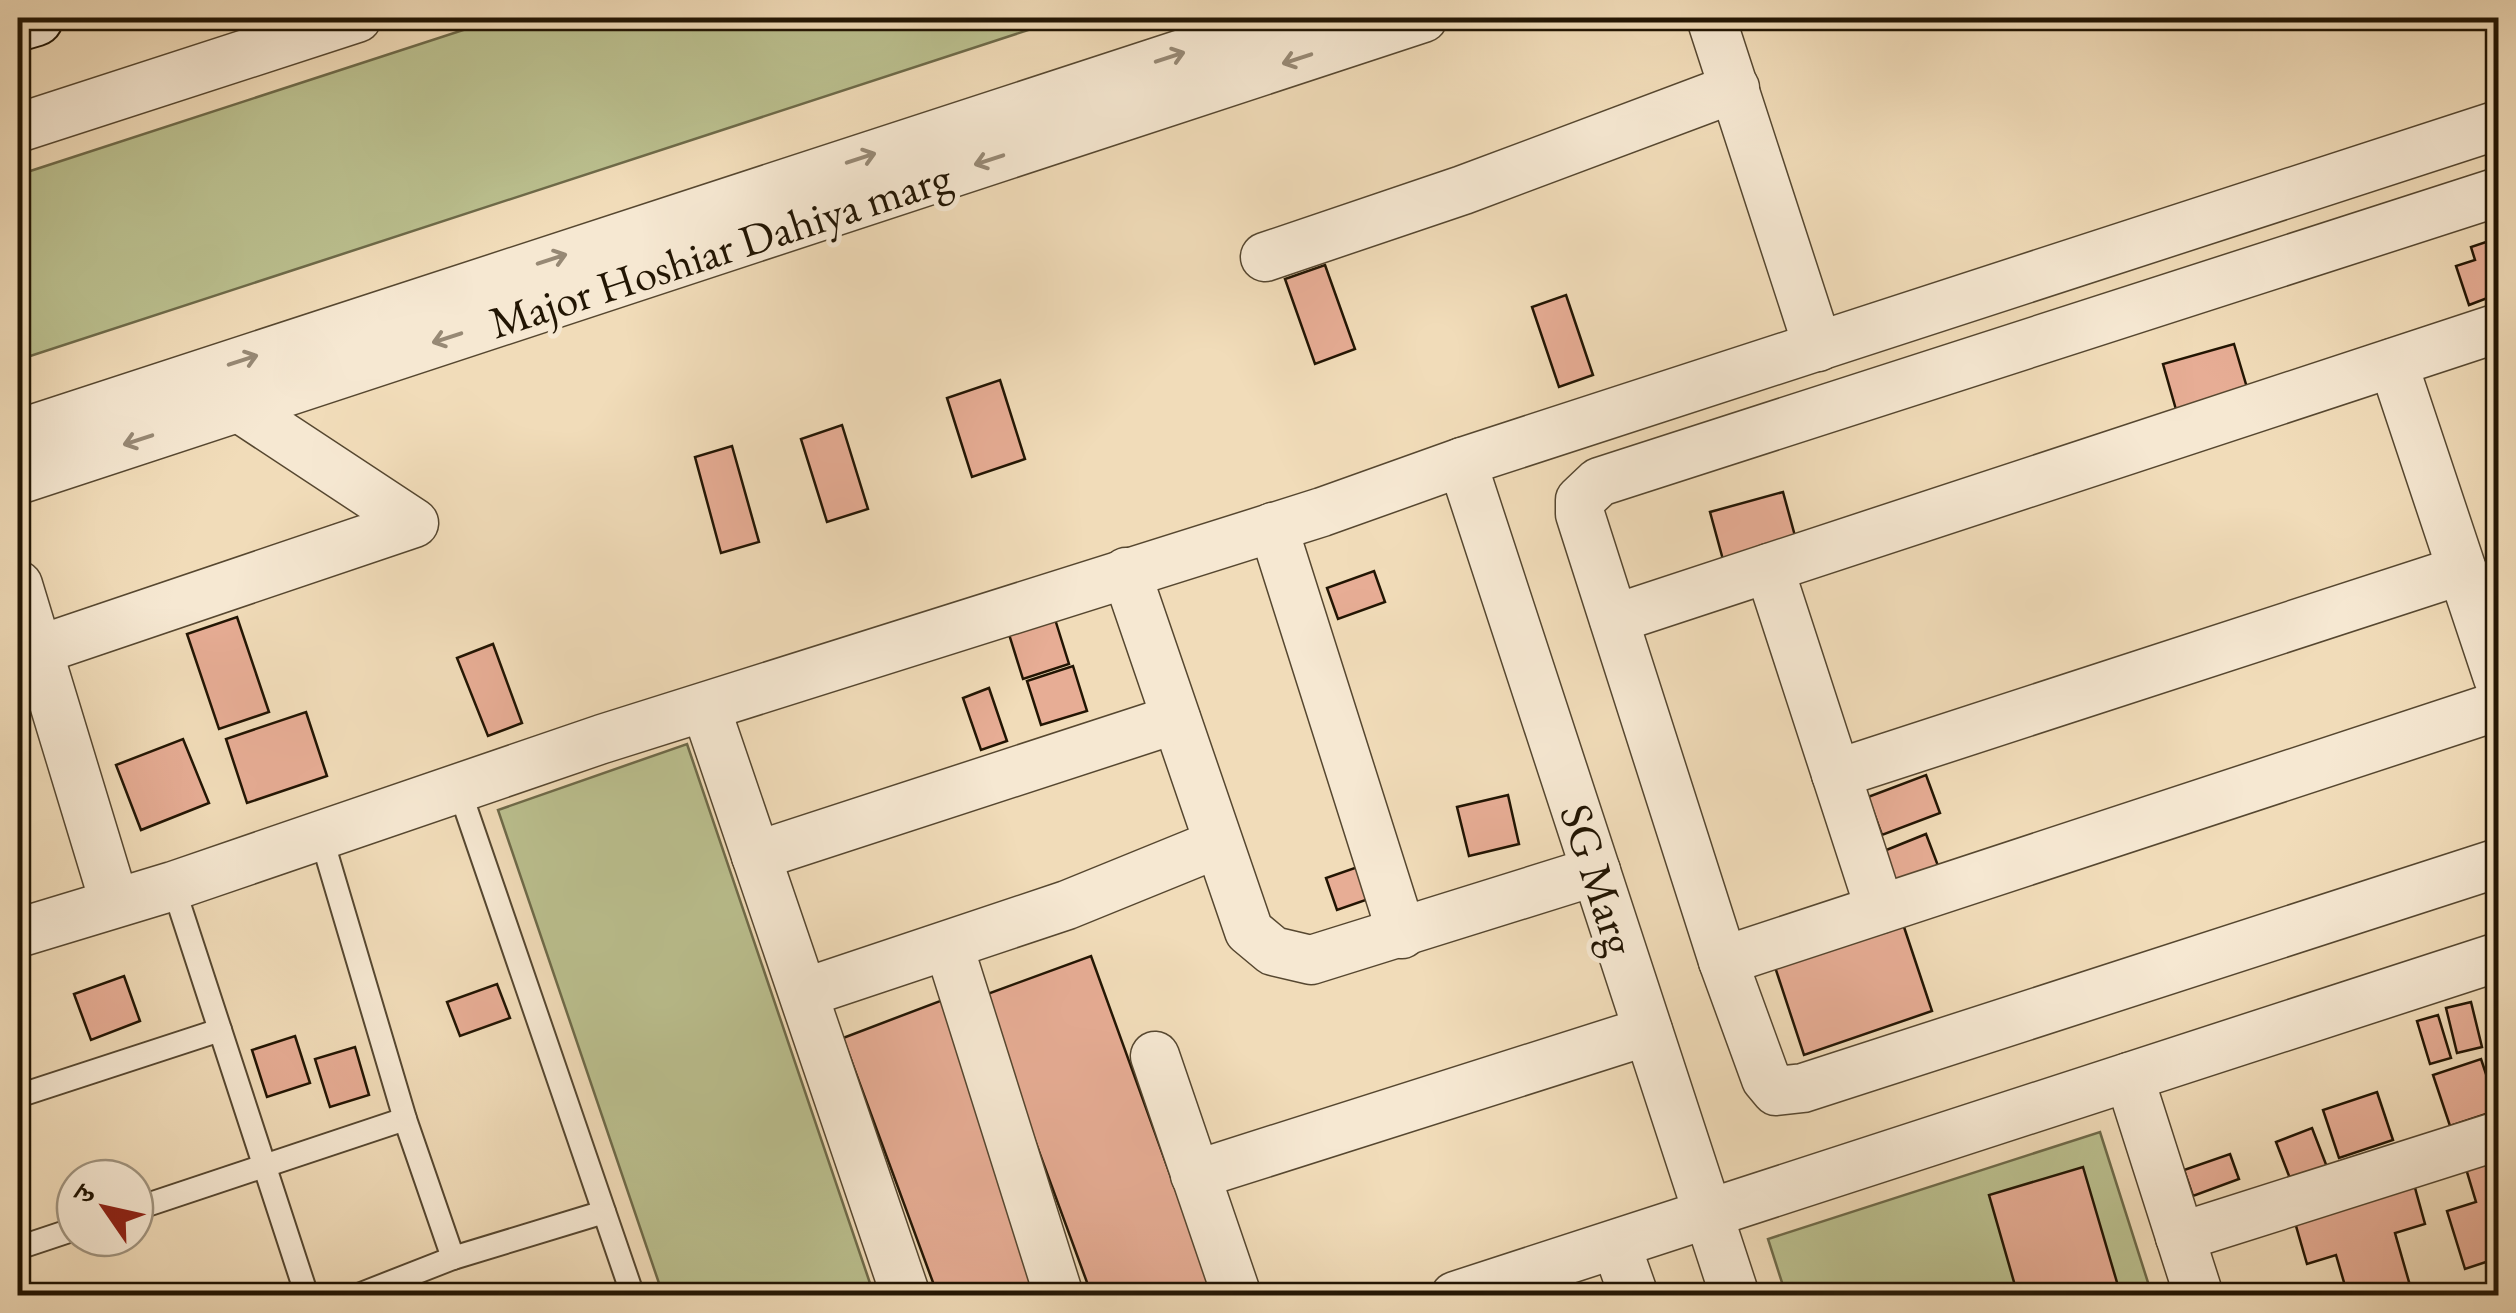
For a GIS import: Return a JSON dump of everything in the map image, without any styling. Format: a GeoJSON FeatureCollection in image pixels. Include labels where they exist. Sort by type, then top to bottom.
{"type":"FeatureCollection","features":[{"type":"Feature","properties":{"kind":"main road"},"geometry":{"type":"LineString","coordinates":[[18,23],[35,18]]}},
{"type":"Feature","properties":{"kind":"street"},"geometry":{"type":"LineString","coordinates":[[18,128],[357,18]]}},
{"type":"Feature","properties":{"kind":"street","name":"Major Hoshiar Dahiya marg"},"geometry":{"type":"LineString","coordinates":[[18,434],[1292,18]]}},
{"type":"Feature","properties":{"kind":"street","name":"Major Hoshiar Dahiya marg"},"geometry":{"type":"LineString","coordinates":[[18,480],[1423,18]]}},
{"type":"Feature","properties":{"kind":"street"},"geometry":{"type":"LineString","coordinates":[[1711,18],[1735,88],[1799,353],[1798,417]]}},
{"type":"Feature","properties":{"kind":"street"},"geometry":{"type":"LineString","coordinates":[[1265,257],[1463,190],[1735,88]]}},
{"type":"Feature","properties":{"kind":"street"},"geometry":{"type":"LineString","coordinates":[[18,933],[173,886],[2498,125]]}},
{"type":"Feature","properties":{"kind":"street"},"geometry":{"type":"LineString","coordinates":[[2498,192],[1798,417],[1587,489],[1580,500],[1580,514],[1723,961],[1766,1079],[1776,1090],[1789,1092],[2498,863]]}},
{"type":"Feature","properties":{"kind":"street"},"geometry":{"type":"LineString","coordinates":[[1614,619],[2498,328]]}},
{"type":"Feature","properties":{"kind":"street"},"geometry":{"type":"LineString","coordinates":[[2393,363],[2498,678]]}},
{"type":"Feature","properties":{"kind":"street"},"geometry":{"type":"LineString","coordinates":[[39,650],[414,523],[238,407]]}},
{"type":"Feature","properties":{"kind":"street","name":"SG Marg"},"geometry":{"type":"LineString","coordinates":[[1462,462],[1735,1296]]}},
{"type":"Feature","properties":{"kind":"street"},"geometry":{"type":"LineString","coordinates":[[1273,527],[1402,934]]}},
{"type":"Feature","properties":{"kind":"street"},"geometry":{"type":"LineString","coordinates":[[1768,568],[1880,909]]}},
{"type":"Feature","properties":{"kind":"street"},"geometry":{"type":"LineString","coordinates":[[1836,774],[2462,570]]}},
{"type":"Feature","properties":{"kind":"street"},"geometry":{"type":"LineString","coordinates":[[1126,572],[1249,931],[1273,951],[1311,960],[1596,872]]}},
{"type":"Feature","properties":{"kind":"street"},"geometry":{"type":"LineString","coordinates":[[18,584],[114,902]]}},
{"type":"Feature","properties":{"kind":"street"},"geometry":{"type":"LineString","coordinates":[[1723,961],[2498,706]]}},
{"type":"Feature","properties":{"kind":"street"},"geometry":{"type":"LineString","coordinates":[[706,709],[906,1296]]}},
{"type":"Feature","properties":{"kind":"street"},"geometry":{"type":"LineString","coordinates":[[756,856],[1176,719]]}},
{"type":"Feature","properties":{"kind":"street"},"geometry":{"type":"LineString","coordinates":[[804,993],[949,947],[1217,844]]}},
{"type":"Feature","properties":{"kind":"street"},"geometry":{"type":"LineString","coordinates":[[949,947],[1059,1296]]}},
{"type":"Feature","properties":{"kind":"street"},"geometry":{"type":"LineString","coordinates":[[1455,1296],[2498,957]]}},
{"type":"Feature","properties":{"kind":"street"},"geometry":{"type":"LineString","coordinates":[[1196,1175],[1648,1031]]}},
{"type":"Feature","properties":{"kind":"street"},"geometry":{"type":"LineString","coordinates":[[1155,1056],[1237,1296]]}},
{"type":"Feature","properties":{"kind":"street"},"geometry":{"type":"LineString","coordinates":[[2129,1077],[2200,1296]]}},
{"type":"Feature","properties":{"kind":"street"},"geometry":{"type":"LineString","coordinates":[[2180,1237],[2498,1136]]}},
{"type":"Feature","properties":{"kind":"street"},"geometry":{"type":"LineString","coordinates":[[1616,1245],[1634,1296]]}},
{"type":"Feature","properties":{"kind":"lane"},"geometry":{"type":"LineString","coordinates":[[459,790],[632,1296]]}},
{"type":"Feature","properties":{"kind":"lane"},"geometry":{"type":"LineString","coordinates":[[321,836],[405,1119],[452,1258]]}},
{"type":"Feature","properties":{"kind":"lane"},"geometry":{"type":"LineString","coordinates":[[173,886],[306,1296]]}},
{"type":"Feature","properties":{"kind":"lane"},"geometry":{"type":"LineString","coordinates":[[18,1096],[220,1030]]}},
{"type":"Feature","properties":{"kind":"lane"},"geometry":{"type":"LineString","coordinates":[[155,1202],[405,1119]]}},
{"type":"Feature","properties":{"kind":"lane"},"geometry":{"type":"LineString","coordinates":[[356,1296],[452,1258],[604,1212]]}},
{"type":"Feature","properties":{"kind":"lane"},"geometry":{"type":"LineString","coordinates":[[18,1248],[55,1236]]}},
{"type":"Feature","properties":{"kind":"green space"},"geometry":{"type":"Polygon","coordinates":[[[500,18],[1065,18],[18,360],[18,175],[500,18]]]}},
{"type":"Feature","properties":{"kind":"green space"},"geometry":{"type":"Polygon","coordinates":[[[687,744],[874,1295],[663,1295],[498,810],[687,744]]]}},
{"type":"Feature","properties":{"kind":"green space"},"geometry":{"type":"Polygon","coordinates":[[[2100,1132],[2152,1295],[1786,1295],[1768,1239],[2100,1132]]]}},
{"type":"Feature","properties":{"kind":"building"},"geometry":{"type":"Polygon","coordinates":[[[2498,238],[2498,294],[2469,305],[2456,266],[2475,260],[2471,247],[2498,238]]]}},
{"type":"Feature","properties":{"kind":"building"},"geometry":{"type":"Polygon","coordinates":[[[1325,265],[1355,349],[1315,364],[1285,279],[1325,265]]]}},
{"type":"Feature","properties":{"kind":"building"},"geometry":{"type":"Polygon","coordinates":[[[1566,295],[1593,375],[1559,387],[1532,307],[1566,295]]]}},
{"type":"Feature","properties":{"kind":"building"},"geometry":{"type":"Polygon","coordinates":[[[2234,344],[2248,391],[2177,413],[2163,364],[2234,344]]]}},
{"type":"Feature","properties":{"kind":"building"},"geometry":{"type":"Polygon","coordinates":[[[1000,380],[1025,459],[972,477],[947,398],[1000,380]]]}},
{"type":"Feature","properties":{"kind":"building"},"geometry":{"type":"Polygon","coordinates":[[[842,425],[868,509],[827,522],[801,439],[842,425]]]}},
{"type":"Feature","properties":{"kind":"building"},"geometry":{"type":"Polygon","coordinates":[[[732,446],[759,542],[721,553],[695,457],[732,446]]]}},
{"type":"Feature","properties":{"kind":"building"},"geometry":{"type":"Polygon","coordinates":[[[1783,492],[1798,547],[1725,567],[1710,512],[1783,492]]]}},
{"type":"Feature","properties":{"kind":"building"},"geometry":{"type":"Polygon","coordinates":[[[1374,571],[1385,602],[1338,619],[1327,588],[1374,571]]]}},
{"type":"Feature","properties":{"kind":"building"},"geometry":{"type":"Polygon","coordinates":[[[1054,616],[1069,664],[1023,679],[1008,631],[1054,616]]]}},
{"type":"Feature","properties":{"kind":"building"},"geometry":{"type":"Polygon","coordinates":[[[237,617],[269,712],[219,729],[187,634],[237,617]]]}},
{"type":"Feature","properties":{"kind":"building"},"geometry":{"type":"Polygon","coordinates":[[[493,644],[522,723],[488,736],[457,658],[493,644]]]}},
{"type":"Feature","properties":{"kind":"building"},"geometry":{"type":"Polygon","coordinates":[[[1073,666],[1087,711],[1041,725],[1027,681],[1073,666]]]}},
{"type":"Feature","properties":{"kind":"building"},"geometry":{"type":"Polygon","coordinates":[[[989,688],[1007,741],[981,750],[963,698],[989,688]]]}},
{"type":"Feature","properties":{"kind":"building"},"geometry":{"type":"Polygon","coordinates":[[[306,712],[327,776],[247,803],[226,739],[306,712]]]}},
{"type":"Feature","properties":{"kind":"building"},"geometry":{"type":"Polygon","coordinates":[[[183,739],[209,803],[141,830],[116,765],[183,739]]]}},
{"type":"Feature","properties":{"kind":"building"},"geometry":{"type":"Polygon","coordinates":[[[1926,775],[1940,813],[1882,835],[1868,797],[1926,775]]]}},
{"type":"Feature","properties":{"kind":"building"},"geometry":{"type":"Polygon","coordinates":[[[1508,795],[1519,844],[1469,856],[1457,807],[1508,795]]]}},
{"type":"Feature","properties":{"kind":"building"},"geometry":{"type":"Polygon","coordinates":[[[1926,834],[1940,871],[1883,893],[1869,857],[1926,834]]]}},
{"type":"Feature","properties":{"kind":"building"},"geometry":{"type":"Polygon","coordinates":[[[1372,862],[1383,894],[1337,910],[1326,878],[1372,862]]]}},
{"type":"Feature","properties":{"kind":"building"},"geometry":{"type":"Polygon","coordinates":[[[1903,924],[1932,1011],[1804,1055],[1775,967],[1903,924]]]}},
{"type":"Feature","properties":{"kind":"building"},"geometry":{"type":"Polygon","coordinates":[[[1091,956],[1214,1296],[1092,1296],[982,996],[1091,956]]]}},
{"type":"Feature","properties":{"kind":"building"},"geometry":{"type":"Polygon","coordinates":[[[124,976],[140,1021],[91,1040],[74,994],[124,976]]]}},
{"type":"Feature","properties":{"kind":"building"},"geometry":{"type":"Polygon","coordinates":[[[497,984],[510,1018],[460,1036],[447,1002],[497,984]]]}},
{"type":"Feature","properties":{"kind":"building"},"geometry":{"type":"Polygon","coordinates":[[[948,998],[1056,1295],[938,1296],[843,1038],[948,998]]]}},
{"type":"Feature","properties":{"kind":"building"},"geometry":{"type":"Polygon","coordinates":[[[2471,1002],[2482,1047],[2457,1053],[2446,1008],[2471,1002]]]}},
{"type":"Feature","properties":{"kind":"building"},"geometry":{"type":"Polygon","coordinates":[[[2438,1015],[2451,1058],[2430,1064],[2417,1021],[2438,1015]]]}},
{"type":"Feature","properties":{"kind":"building"},"geometry":{"type":"Polygon","coordinates":[[[295,1036],[310,1083],[267,1097],[252,1050],[295,1036]]]}},
{"type":"Feature","properties":{"kind":"building"},"geometry":{"type":"Polygon","coordinates":[[[355,1047],[369,1095],[330,1107],[315,1059],[355,1047]]]}},
{"type":"Feature","properties":{"kind":"building"},"geometry":{"type":"Polygon","coordinates":[[[2481,1059],[2498,1110],[2450,1126],[2433,1075],[2481,1059]]]}},
{"type":"Feature","properties":{"kind":"building"},"geometry":{"type":"Polygon","coordinates":[[[2377,1092],[2393,1140],[2339,1158],[2323,1110],[2377,1092]]]}},
{"type":"Feature","properties":{"kind":"building"},"geometry":{"type":"Polygon","coordinates":[[[2312,1128],[2327,1167],[2291,1181],[2276,1142],[2312,1128]]]}},
{"type":"Feature","properties":{"kind":"building"},"geometry":{"type":"Polygon","coordinates":[[[2498,1151],[2498,1258],[2465,1269],[2447,1211],[2476,1202],[2464,1162],[2498,1151]]]}},
{"type":"Feature","properties":{"kind":"building"},"geometry":{"type":"Polygon","coordinates":[[[2230,1154],[2239,1179],[2193,1196],[2184,1170],[2230,1154]]]}},
{"type":"Feature","properties":{"kind":"building"},"geometry":{"type":"Polygon","coordinates":[[[2083,1167],[2121,1296],[2018,1296],[1989,1195],[2083,1167]]]}},
{"type":"Feature","properties":{"kind":"building"},"geometry":{"type":"Polygon","coordinates":[[[2412,1177],[2425,1224],[2395,1233],[2411,1289],[2390,1296],[2348,1296],[2336,1255],[2307,1264],[2292,1212],[2412,1177]]]}}]}
